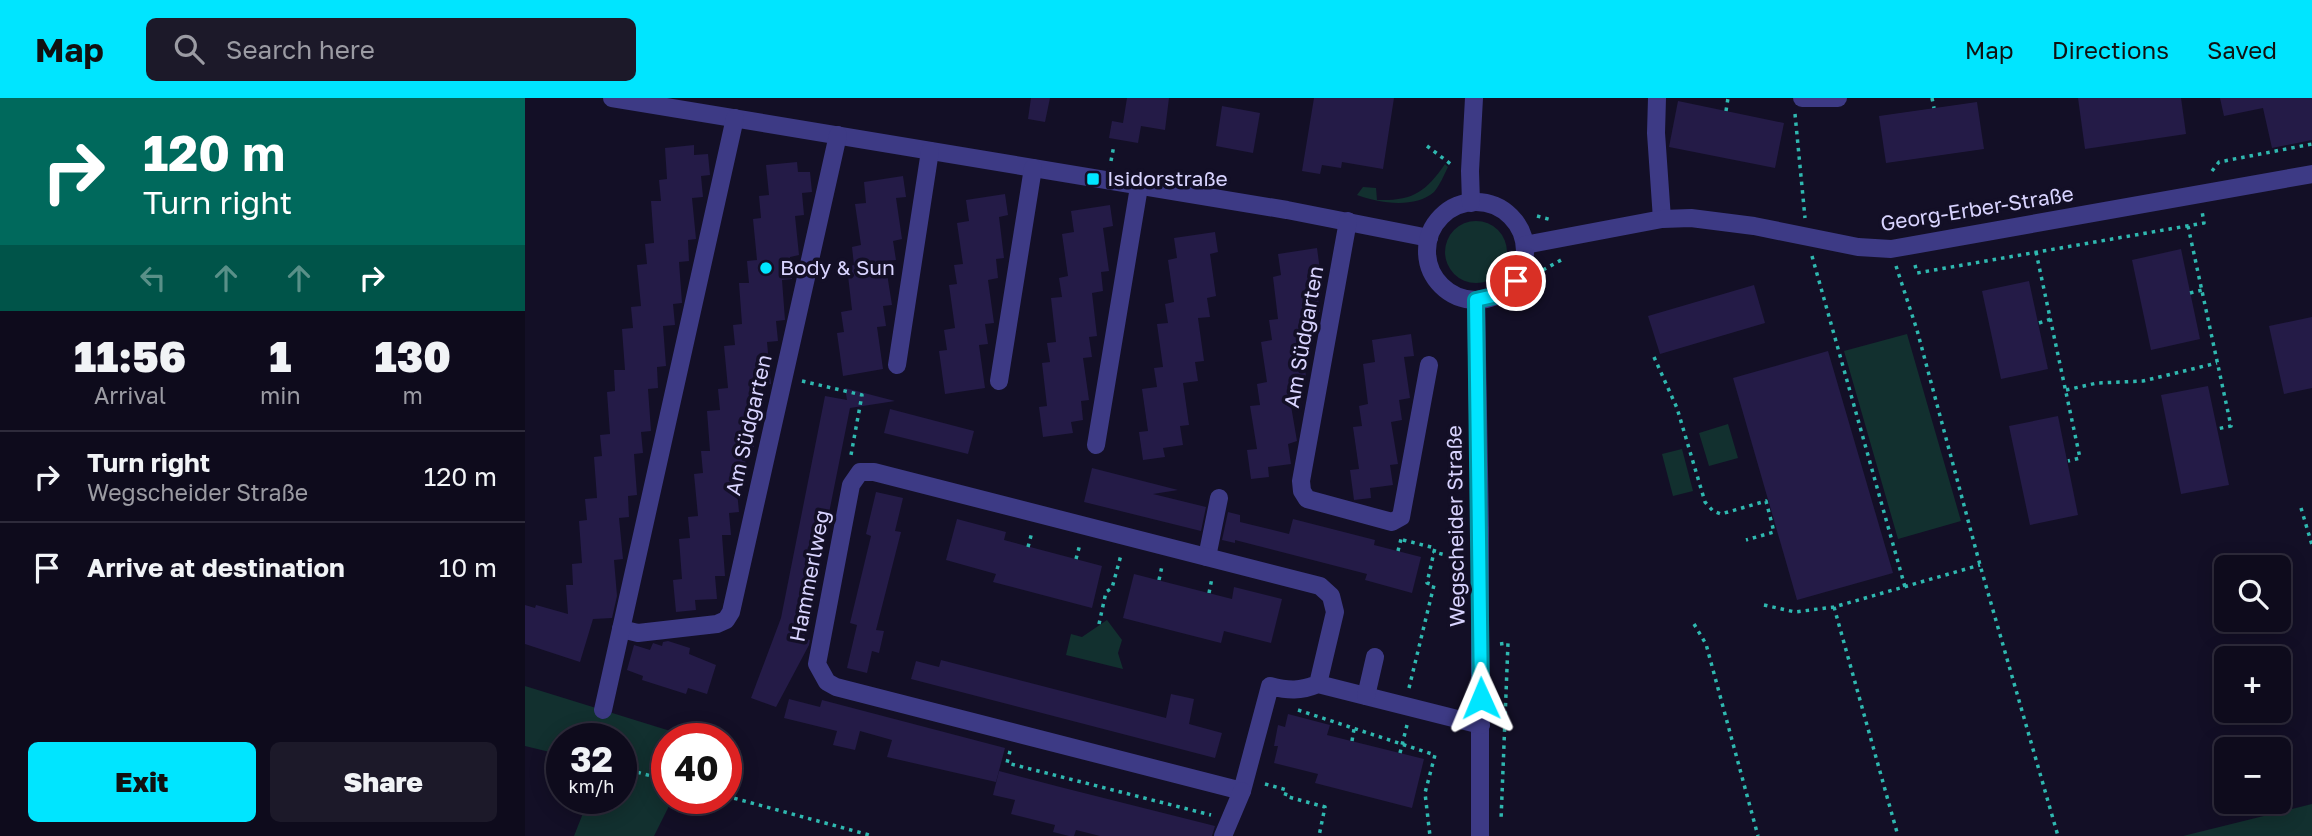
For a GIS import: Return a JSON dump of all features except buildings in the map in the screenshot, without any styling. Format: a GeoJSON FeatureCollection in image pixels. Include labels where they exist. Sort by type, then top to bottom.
{"type":"FeatureCollection","features":[{"type":"Feature","properties":{"kind":"street"},"geometry":{"type":"LineString","coordinates":[[612,98],[1348,221],[1429,238]]}},
{"type":"Feature","properties":{"kind":"street"},"geometry":{"type":"LineString","coordinates":[[1471,203],[1474,98]]}},
{"type":"Feature","properties":{"kind":"street"},"geometry":{"type":"LineString","coordinates":[[1657,98],[1656,132],[1662,219]]}},
{"type":"Feature","properties":{"kind":"street"},"geometry":{"type":"LineString","coordinates":[[1798,104],[1838,98]]}},
{"type":"Feature","properties":{"kind":"street"},"geometry":{"type":"LineString","coordinates":[[603,710],[735,118]]}},
{"type":"Feature","properties":{"kind":"street","name":"Am Südgarten"},"geometry":{"type":"LineString","coordinates":[[621,629],[638,633],[717,624],[726,620],[730,612],[838,135]]}},
{"type":"Feature","properties":{"kind":"street"},"geometry":{"type":"LineString","coordinates":[[897,365],[930,150]]}},
{"type":"Feature","properties":{"kind":"street"},"geometry":{"type":"LineString","coordinates":[[999,381],[1033,169]]}},
{"type":"Feature","properties":{"kind":"street","name":"Georg-Erber-Straße"},"geometry":{"type":"LineString","coordinates":[[1525,245],[1662,219],[1691,218],[1807,236],[1893,254],[2312,174]]}},
{"type":"Feature","properties":{"kind":"street"},"geometry":{"type":"LineString","coordinates":[[1096,445],[1139,187]]}},
{"type":"Feature","properties":{"kind":"street"},"geometry":{"type":"LineString","coordinates":[[1471,203],[1498,207],[1509,215],[1522,233],[1525,245],[1522,270],[1516,281],[1498,295],[1476,300],[1453,294],[1442,286],[1428,261],[1429,238],[1434,226],[1442,216],[1460,205],[1471,203]]}},
{"type":"Feature","properties":{"kind":"street","name":"Am Südgarten"},"geometry":{"type":"LineString","coordinates":[[1348,221],[1301,481],[1302,491],[1307,499],[1392,522],[1401,517],[1429,365]]}},
{"type":"Feature","properties":{"kind":"street","name":"Wegscheider Straße"},"geometry":{"type":"LineString","coordinates":[[1476,300],[1481,836]]}},
{"type":"Feature","properties":{"kind":"street"},"geometry":{"type":"LineString","coordinates":[[860,472],[874,472],[1210,565],[1320,586],[1327,591],[1335,604],[1335,612],[1318,684]]}},
{"type":"Feature","properties":{"kind":"street","name":"Hammerlweg"},"geometry":{"type":"LineString","coordinates":[[860,472],[851,485],[818,656],[817,664],[827,682],[836,687],[1014,732],[1244,784]]}},
{"type":"Feature","properties":{"kind":"street"},"geometry":{"type":"LineString","coordinates":[[1210,565],[1219,498]]}},
{"type":"Feature","properties":{"kind":"street"},"geometry":{"type":"LineString","coordinates":[[1366,696],[1375,656]]}},
{"type":"Feature","properties":{"kind":"street"},"geometry":{"type":"LineString","coordinates":[[1226,828],[1244,784],[1270,686],[1287,691],[1303,690],[1318,684],[1481,725]]}},
{"type":"Feature","properties":{"kind":"path"},"geometry":{"type":"LineString","coordinates":[[1726,111],[1728,98]]}},
{"type":"Feature","properties":{"kind":"path"},"geometry":{"type":"LineString","coordinates":[[1933,98],[1934,108]]}},
{"type":"Feature","properties":{"kind":"path"},"geometry":{"type":"LineString","coordinates":[[1798,104],[1807,236]]}},
{"type":"Feature","properties":{"kind":"path"},"geometry":{"type":"LineString","coordinates":[[1110,170],[1114,145]]}},
{"type":"Feature","properties":{"kind":"path"},"geometry":{"type":"LineString","coordinates":[[1427,146],[1452,165]]}},
{"type":"Feature","properties":{"kind":"path"},"geometry":{"type":"LineString","coordinates":[[2058,836],[1980,565],[1917,330],[1893,254],[1913,257],[1917,272],[2204,223],[2202,209]]}},
{"type":"Feature","properties":{"kind":"path"},"geometry":{"type":"LineString","coordinates":[[2188,225],[2231,426],[2217,429]]}},
{"type":"Feature","properties":{"kind":"path"},"geometry":{"type":"LineString","coordinates":[[2190,233],[2196,232]]}},
{"type":"Feature","properties":{"kind":"path"},"geometry":{"type":"LineString","coordinates":[[1822,254],[1811,252],[1905,587]]}},
{"type":"Feature","properties":{"kind":"path"},"geometry":{"type":"LineString","coordinates":[[2036,252],[2080,458],[2068,461]]}},
{"type":"Feature","properties":{"kind":"path"},"geometry":{"type":"LineString","coordinates":[[1543,270],[1572,254]]}},
{"type":"Feature","properties":{"kind":"path"},"geometry":{"type":"LineString","coordinates":[[2038,261],[2046,259]]}},
{"type":"Feature","properties":{"kind":"path"},"geometry":{"type":"LineString","coordinates":[[2190,293],[2202,290]]}},
{"type":"Feature","properties":{"kind":"path"},"geometry":{"type":"LineString","coordinates":[[2039,323],[2051,319]]}},
{"type":"Feature","properties":{"kind":"path"},"geometry":{"type":"LineString","coordinates":[[2213,342],[2220,340]]}},
{"type":"Feature","properties":{"kind":"path"},"geometry":{"type":"LineString","coordinates":[[1654,357],[1677,408],[1705,502],[1713,511],[1721,514],[1766,501],[1775,532],[1746,540]]}},
{"type":"Feature","properties":{"kind":"path"},"geometry":{"type":"LineString","coordinates":[[2066,390],[2097,383],[2143,381],[2226,365]]}},
{"type":"Feature","properties":{"kind":"path"},"geometry":{"type":"LineString","coordinates":[[2062,372],[2070,371]]}},
{"type":"Feature","properties":{"kind":"path"},"geometry":{"type":"LineString","coordinates":[[784,377],[862,396],[851,458],[860,472]]}},
{"type":"Feature","properties":{"kind":"path"},"geometry":{"type":"LineString","coordinates":[[2067,397],[2076,396]]}},
{"type":"Feature","properties":{"kind":"path"},"geometry":{"type":"LineString","coordinates":[[2301,508],[2312,545]]}},
{"type":"Feature","properties":{"kind":"path"},"geometry":{"type":"LineString","coordinates":[[1028,547],[1033,528]]}},
{"type":"Feature","properties":{"kind":"path"},"geometry":{"type":"LineString","coordinates":[[1398,551],[1401,539]]}},
{"type":"Feature","properties":{"kind":"path"},"geometry":{"type":"LineString","coordinates":[[1076,559],[1081,540]]}},
{"type":"Feature","properties":{"kind":"path"},"geometry":{"type":"LineString","coordinates":[[1099,624],[1106,592],[1112,588],[1122,551]]}},
{"type":"Feature","properties":{"kind":"path"},"geometry":{"type":"LineString","coordinates":[[1408,693],[1434,585],[1427,583],[1434,552]]}},
{"type":"Feature","properties":{"kind":"path"},"geometry":{"type":"LineString","coordinates":[[1159,580],[1164,561]]}},
{"type":"Feature","properties":{"kind":"path"},"geometry":{"type":"LineString","coordinates":[[1209,593],[1210,565]]}},
{"type":"Feature","properties":{"kind":"path"},"geometry":{"type":"LineString","coordinates":[[1764,604],[1795,612],[1834,607],[1980,565]]}},
{"type":"Feature","properties":{"kind":"path"},"geometry":{"type":"LineString","coordinates":[[1834,607],[1898,836]]}},
{"type":"Feature","properties":{"kind":"path"},"geometry":{"type":"LineString","coordinates":[[1694,624],[1706,644],[1758,836]]}},
{"type":"Feature","properties":{"kind":"path"},"geometry":{"type":"LineString","coordinates":[[1501,823],[1508,643]]}},
{"type":"Feature","properties":{"kind":"path"},"geometry":{"type":"LineString","coordinates":[[1298,710],[1306,716],[1435,755],[1425,793],[1430,836]]}},
{"type":"Feature","properties":{"kind":"path"},"geometry":{"type":"LineString","coordinates":[[1352,741],[1355,729]]}},
{"type":"Feature","properties":{"kind":"path"},"geometry":{"type":"LineString","coordinates":[[1014,732],[1007,763],[1226,828]]}},
{"type":"Feature","properties":{"kind":"path"},"geometry":{"type":"LineString","coordinates":[[1244,784],[1287,790],[1285,796],[1325,807],[1319,836]]}},
{"type":"Feature","properties":{"kind":"path"},"geometry":{"type":"LineString","coordinates":[[742,800],[873,836]]}},
{"type":"Feature","properties":{"kind":"green space"},"geometry":{"type":"Polygon","coordinates":[[[1445,164],[1448,167],[1434,192],[1417,201],[1386,202],[1375,200],[1357,195],[1363,187],[1376,188],[1377,200],[1409,197],[1431,182],[1445,164]]]}},
{"type":"Feature","properties":{"kind":"green space"},"geometry":{"type":"Polygon","coordinates":[[[1476,221],[1488,223],[1498,230],[1505,240],[1505,264],[1498,274],[1488,281],[1476,283],[1464,281],[1454,274],[1447,264],[1445,252],[1447,240],[1454,230],[1464,223],[1476,221]]]}},
{"type":"Feature","properties":{"kind":"green space"},"geometry":{"type":"Polygon","coordinates":[[[1907,334],[1961,521],[1898,539],[1844,351],[1907,334]]]}},
{"type":"Feature","properties":{"kind":"green space"},"geometry":{"type":"Polygon","coordinates":[[[1728,424],[1738,458],[1709,466],[1699,433],[1728,424]]]}},
{"type":"Feature","properties":{"kind":"green space"},"geometry":{"type":"Polygon","coordinates":[[[1682,449],[1693,491],[1673,496],[1662,454],[1682,449]]]}},
{"type":"Feature","properties":{"kind":"green space"},"geometry":{"type":"Polygon","coordinates":[[[1107,620],[1122,640],[1118,653],[1123,669],[1066,655],[1071,634],[1082,637],[1107,620]]]}},
{"type":"Feature","properties":{"kind":"green space"},"geometry":{"type":"Polygon","coordinates":[[[525,686],[651,725],[651,814],[665,814],[654,836],[574,836],[583,814],[637,814],[637,723],[546,723],[546,751],[525,746],[525,686]]]}},
{"type":"Feature","properties":{"kind":"green space"},"geometry":{"type":"Polygon","coordinates":[[[2312,804],[2312,836],[2183,836],[2272,814],[2291,814],[2291,809],[2312,804]]]}},
{"type":"Feature","properties":{"kind":"place","name":"Isidorstraße"},"geometry":{"type":"Point","coordinates":[1093,179]}},
{"type":"Feature","properties":{"kind":"place","name":"Body & Sun"},"geometry":{"type":"Point","coordinates":[766,268]}},
{"type":"Feature","properties":{"kind":"route"},"geometry":{"type":"LineString","coordinates":[[1481,698],[1476,300],[1498,295],[1516,281]]}}]}
